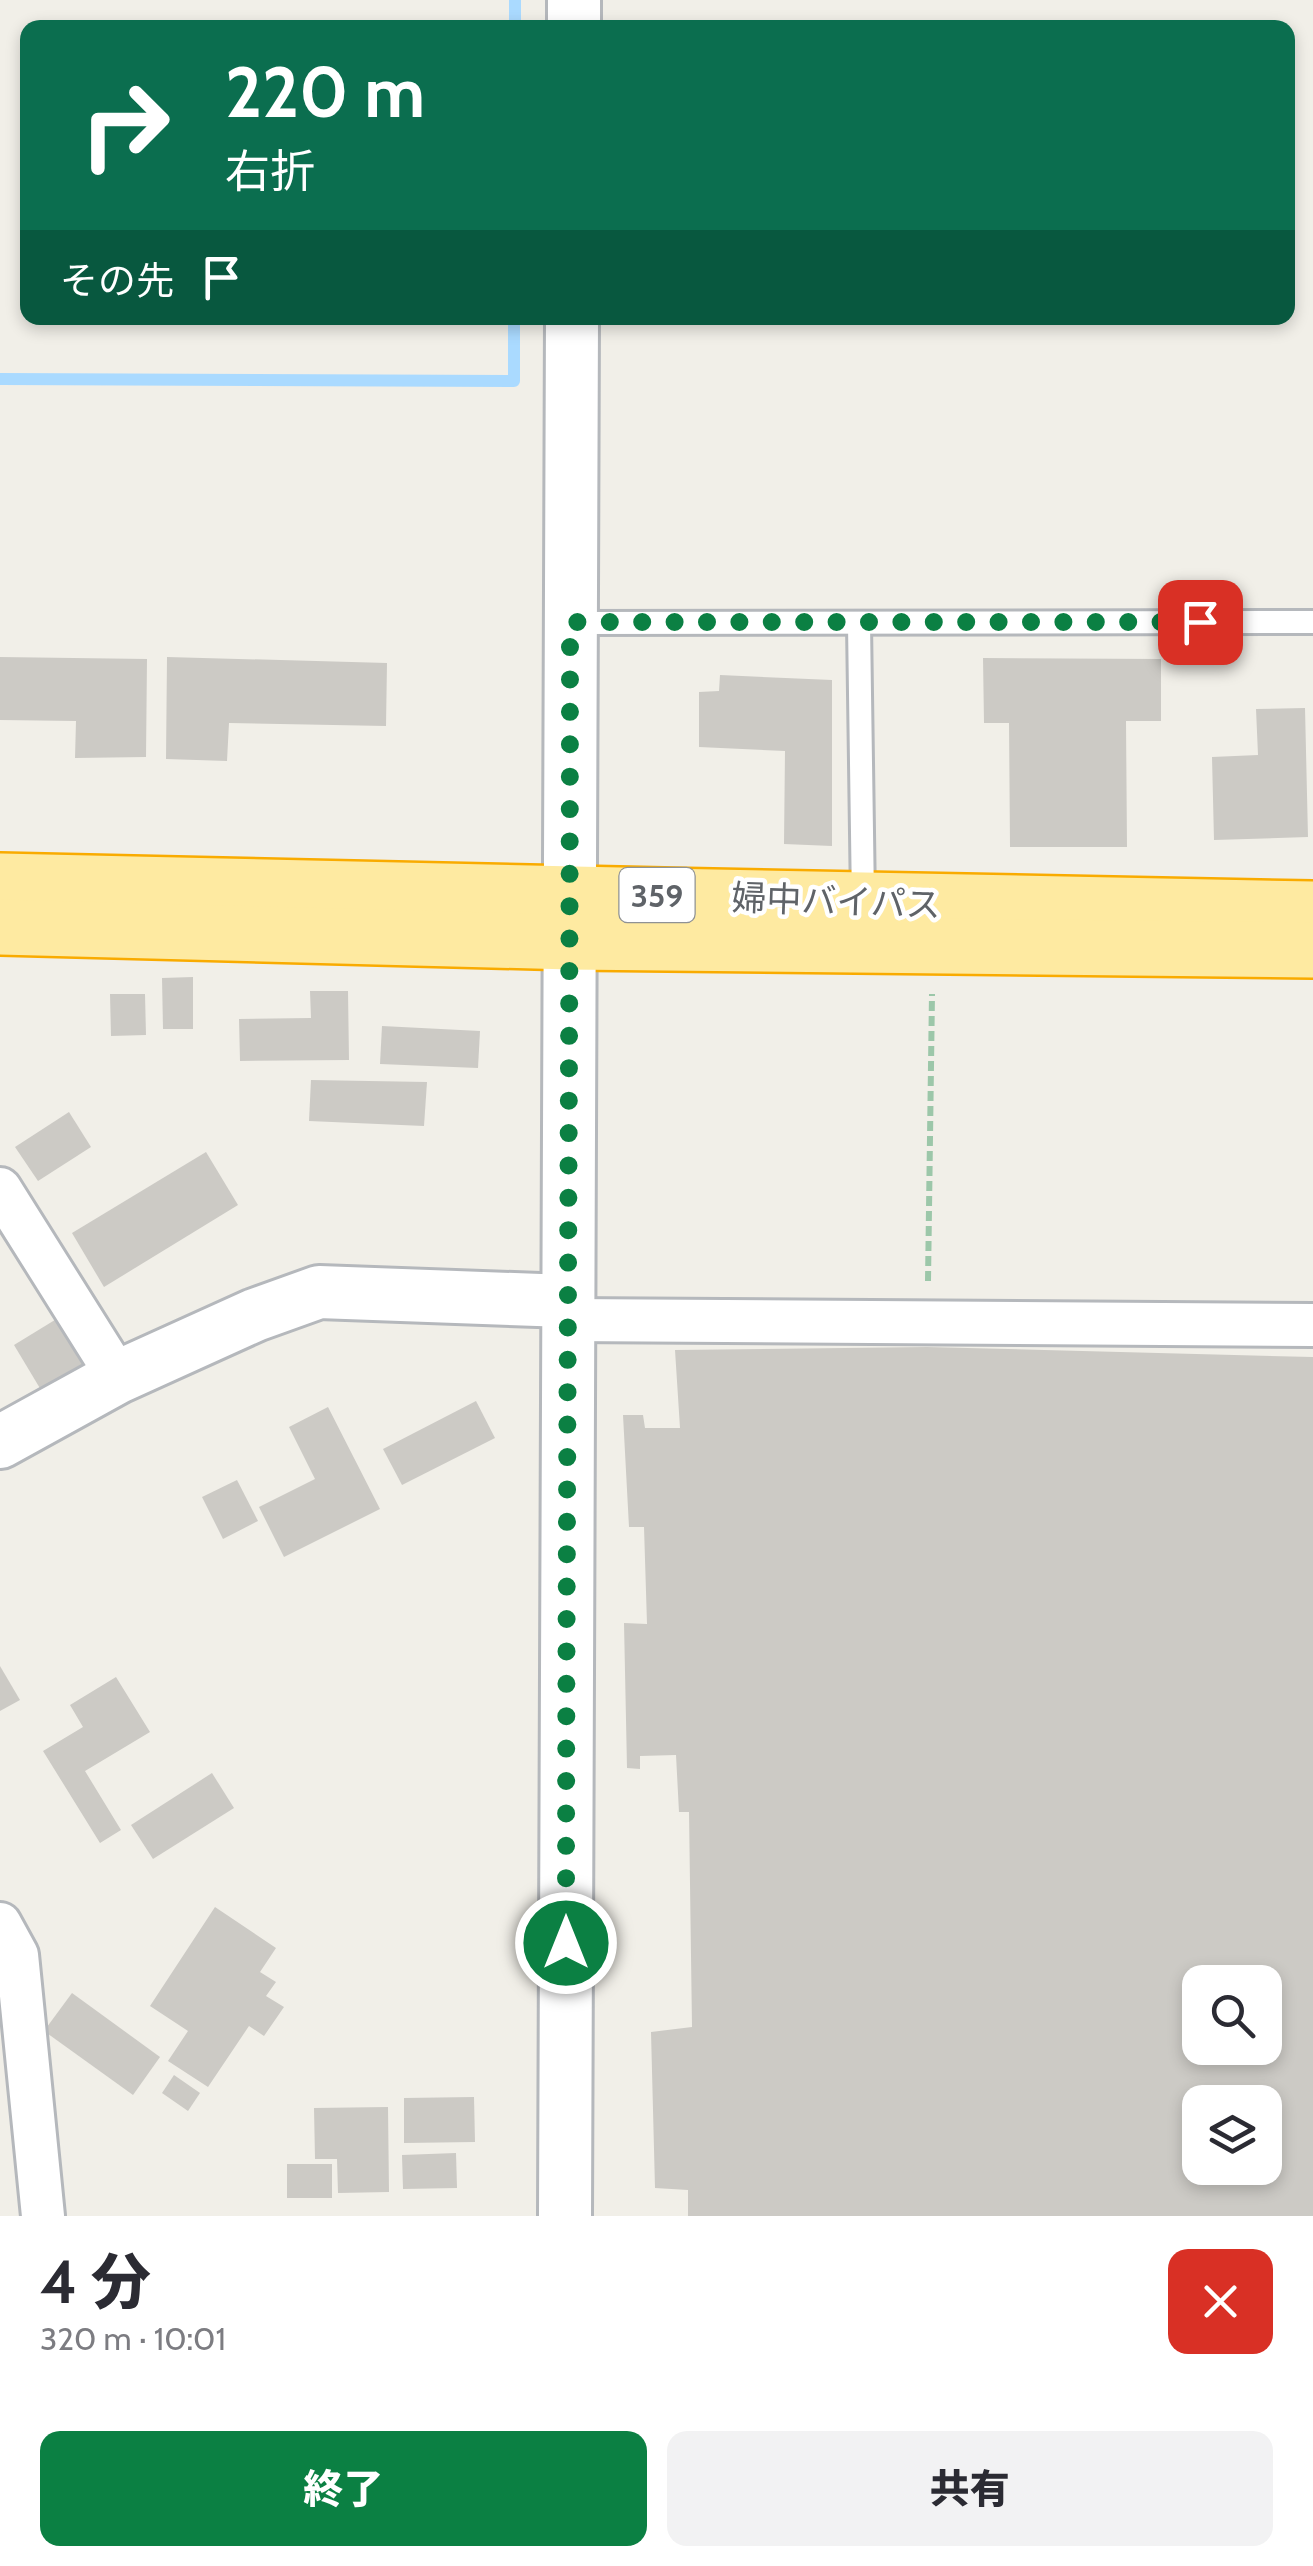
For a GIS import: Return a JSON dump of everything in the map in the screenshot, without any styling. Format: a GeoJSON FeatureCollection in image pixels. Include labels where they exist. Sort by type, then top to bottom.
{"type":"FeatureCollection","features":[{"type":"Feature","properties":{"kind":"highway","name":"婦中バイパス"},"geometry":{"type":"LineString","coordinates":[[0,880],[570,917],[1313,950]]}},
{"type":"Feature","properties":{"kind":"highway","name":"婦中バイパス"},"geometry":{"type":"LineString","coordinates":[[0,927],[570,917],[863,903],[1313,909]]}},
{"type":"Feature","properties":{"kind":"street"},"geometry":{"type":"LineString","coordinates":[[565,2216],[572,325]]}},
{"type":"Feature","properties":{"kind":"street"},"geometry":{"type":"LineString","coordinates":[[0,1188],[118,1377]]}},
{"type":"Feature","properties":{"kind":"street"},"geometry":{"type":"LineString","coordinates":[[0,1442],[118,1377],[255,1315],[319,1292],[567,1310],[928,1323],[1313,1325]]}},
{"type":"Feature","properties":{"kind":"street"},"geometry":{"type":"LineString","coordinates":[[0,1924],[16,1955],[43,2216]]}},
{"type":"Feature","properties":{"kind":"lane"},"geometry":{"type":"LineString","coordinates":[[570,622],[1313,622]]}},
{"type":"Feature","properties":{"kind":"lane"},"geometry":{"type":"LineString","coordinates":[[859,624],[863,903]]}},
{"type":"Feature","properties":{"kind":"path"},"geometry":{"type":"LineString","coordinates":[[928,1323],[932,979]]}},
{"type":"Feature","properties":{"kind":"building"},"geometry":{"type":"Polygon","coordinates":[[[0,657],[147,659],[146,757],[75,758],[76,721],[0,720],[0,657]]]}},
{"type":"Feature","properties":{"kind":"building"},"geometry":{"type":"Polygon","coordinates":[[[167,657],[387,663],[386,726],[229,723],[227,761],[166,759],[167,657]]]}},
{"type":"Feature","properties":{"kind":"building"},"geometry":{"type":"Polygon","coordinates":[[[983,658],[1161,659],[1161,721],[1126,721],[1127,847],[1010,847],[1009,723],[984,723],[983,658]]]}},
{"type":"Feature","properties":{"kind":"building"},"geometry":{"type":"Polygon","coordinates":[[[720,675],[832,680],[832,846],[784,844],[785,751],[699,747],[699,692],[719,691],[720,675]]]}},
{"type":"Feature","properties":{"kind":"building"},"geometry":{"type":"Polygon","coordinates":[[[1305,708],[1308,837],[1214,840],[1212,757],[1258,755],[1256,709],[1305,708]]]}},
{"type":"Feature","properties":{"kind":"building"},"geometry":{"type":"Polygon","coordinates":[[[193,977],[193,1029],[163,1029],[162,978],[193,977]]]}},
{"type":"Feature","properties":{"kind":"building"},"geometry":{"type":"Polygon","coordinates":[[[310,991],[348,991],[349,1060],[240,1061],[239,1019],[311,1018],[310,991]]]}},
{"type":"Feature","properties":{"kind":"building"},"geometry":{"type":"Polygon","coordinates":[[[110,994],[145,994],[146,1035],[111,1036],[110,994]]]}},
{"type":"Feature","properties":{"kind":"building"},"geometry":{"type":"Polygon","coordinates":[[[382,1026],[480,1031],[478,1068],[380,1064],[382,1026]]]}},
{"type":"Feature","properties":{"kind":"building"},"geometry":{"type":"Polygon","coordinates":[[[311,1080],[427,1082],[424,1126],[309,1121],[311,1080]]]}},
{"type":"Feature","properties":{"kind":"building"},"geometry":{"type":"Polygon","coordinates":[[[69,1112],[91,1147],[38,1181],[15,1147],[69,1112]]]}},
{"type":"Feature","properties":{"kind":"building"},"geometry":{"type":"Polygon","coordinates":[[[206,1152],[238,1205],[104,1287],[72,1233],[206,1152]]]}},
{"type":"Feature","properties":{"kind":"building"},"geometry":{"type":"Polygon","coordinates":[[[63,1315],[93,1367],[44,1395],[14,1345],[63,1315]]]}},
{"type":"Feature","properties":{"kind":"building"},"geometry":{"type":"Polygon","coordinates":[[[927,1347],[1313,1357],[1313,2216],[688,2216],[688,2190],[655,2188],[651,2032],[692,2027],[689,1812],[679,1812],[676,1755],[640,1756],[640,1769],[627,1768],[624,1623],[647,1624],[644,1527],[629,1527],[623,1415],[643,1415],[645,1428],[680,1428],[675,1350],[927,1347]]]}},
{"type":"Feature","properties":{"kind":"building"},"geometry":{"type":"Polygon","coordinates":[[[476,1401],[495,1438],[402,1485],[383,1449],[476,1401]]]}},
{"type":"Feature","properties":{"kind":"building"},"geometry":{"type":"Polygon","coordinates":[[[328,1407],[380,1509],[284,1557],[259,1507],[315,1479],[289,1427],[328,1407]]]}},
{"type":"Feature","properties":{"kind":"building"},"geometry":{"type":"Polygon","coordinates":[[[237,1480],[258,1521],[223,1539],[202,1497],[237,1480]]]}},
{"type":"Feature","properties":{"kind":"building"},"geometry":{"type":"Polygon","coordinates":[[[0,1666],[20,1700],[0,1711],[0,1666]]]}},
{"type":"Feature","properties":{"kind":"building"},"geometry":{"type":"Polygon","coordinates":[[[116,1677],[150,1732],[85,1771],[121,1830],[100,1843],[43,1751],[83,1727],[70,1705],[116,1677]]]}},
{"type":"Feature","properties":{"kind":"building"},"geometry":{"type":"Polygon","coordinates":[[[212,1773],[234,1808],[153,1859],[131,1825],[212,1773]]]}},
{"type":"Feature","properties":{"kind":"building"},"geometry":{"type":"Polygon","coordinates":[[[215,1907],[276,1948],[260,1972],[276,1982],[266,1996],[284,2007],[264,2036],[249,2026],[208,2087],[168,2061],[188,2031],[150,2006],[215,1907]]]}},
{"type":"Feature","properties":{"kind":"building"},"geometry":{"type":"Polygon","coordinates":[[[72,1993],[160,2057],[133,2095],[44,2031],[72,1993]]]}},
{"type":"Feature","properties":{"kind":"building"},"geometry":{"type":"Polygon","coordinates":[[[174,2075],[200,2093],[188,2111],[162,2093],[174,2075]]]}},
{"type":"Feature","properties":{"kind":"building"},"geometry":{"type":"Polygon","coordinates":[[[474,2097],[475,2142],[404,2143],[404,2098],[474,2097]]]}},
{"type":"Feature","properties":{"kind":"building"},"geometry":{"type":"Polygon","coordinates":[[[388,2107],[389,2192],[338,2193],[337,2159],[315,2159],[314,2108],[388,2107]]]}},
{"type":"Feature","properties":{"kind":"building"},"geometry":{"type":"Polygon","coordinates":[[[456,2153],[457,2188],[403,2189],[402,2155],[456,2153]]]}},
{"type":"Feature","properties":{"kind":"building"},"geometry":{"type":"Polygon","coordinates":[[[287,2164],[332,2164],[332,2198],[287,2198],[287,2164]]]}},
{"type":"Feature","properties":{"kind":"waterway"},"geometry":{"type":"LineString","coordinates":[[515,0],[515,20]]}},
{"type":"Feature","properties":{"kind":"waterway"},"geometry":{"type":"LineString","coordinates":[[0,379],[514,381],[514,325]]}},
{"type":"Feature","properties":{"kind":"route"},"geometry":{"type":"LineString","coordinates":[[566,1943],[570,622],[1200,622]]}}]}
